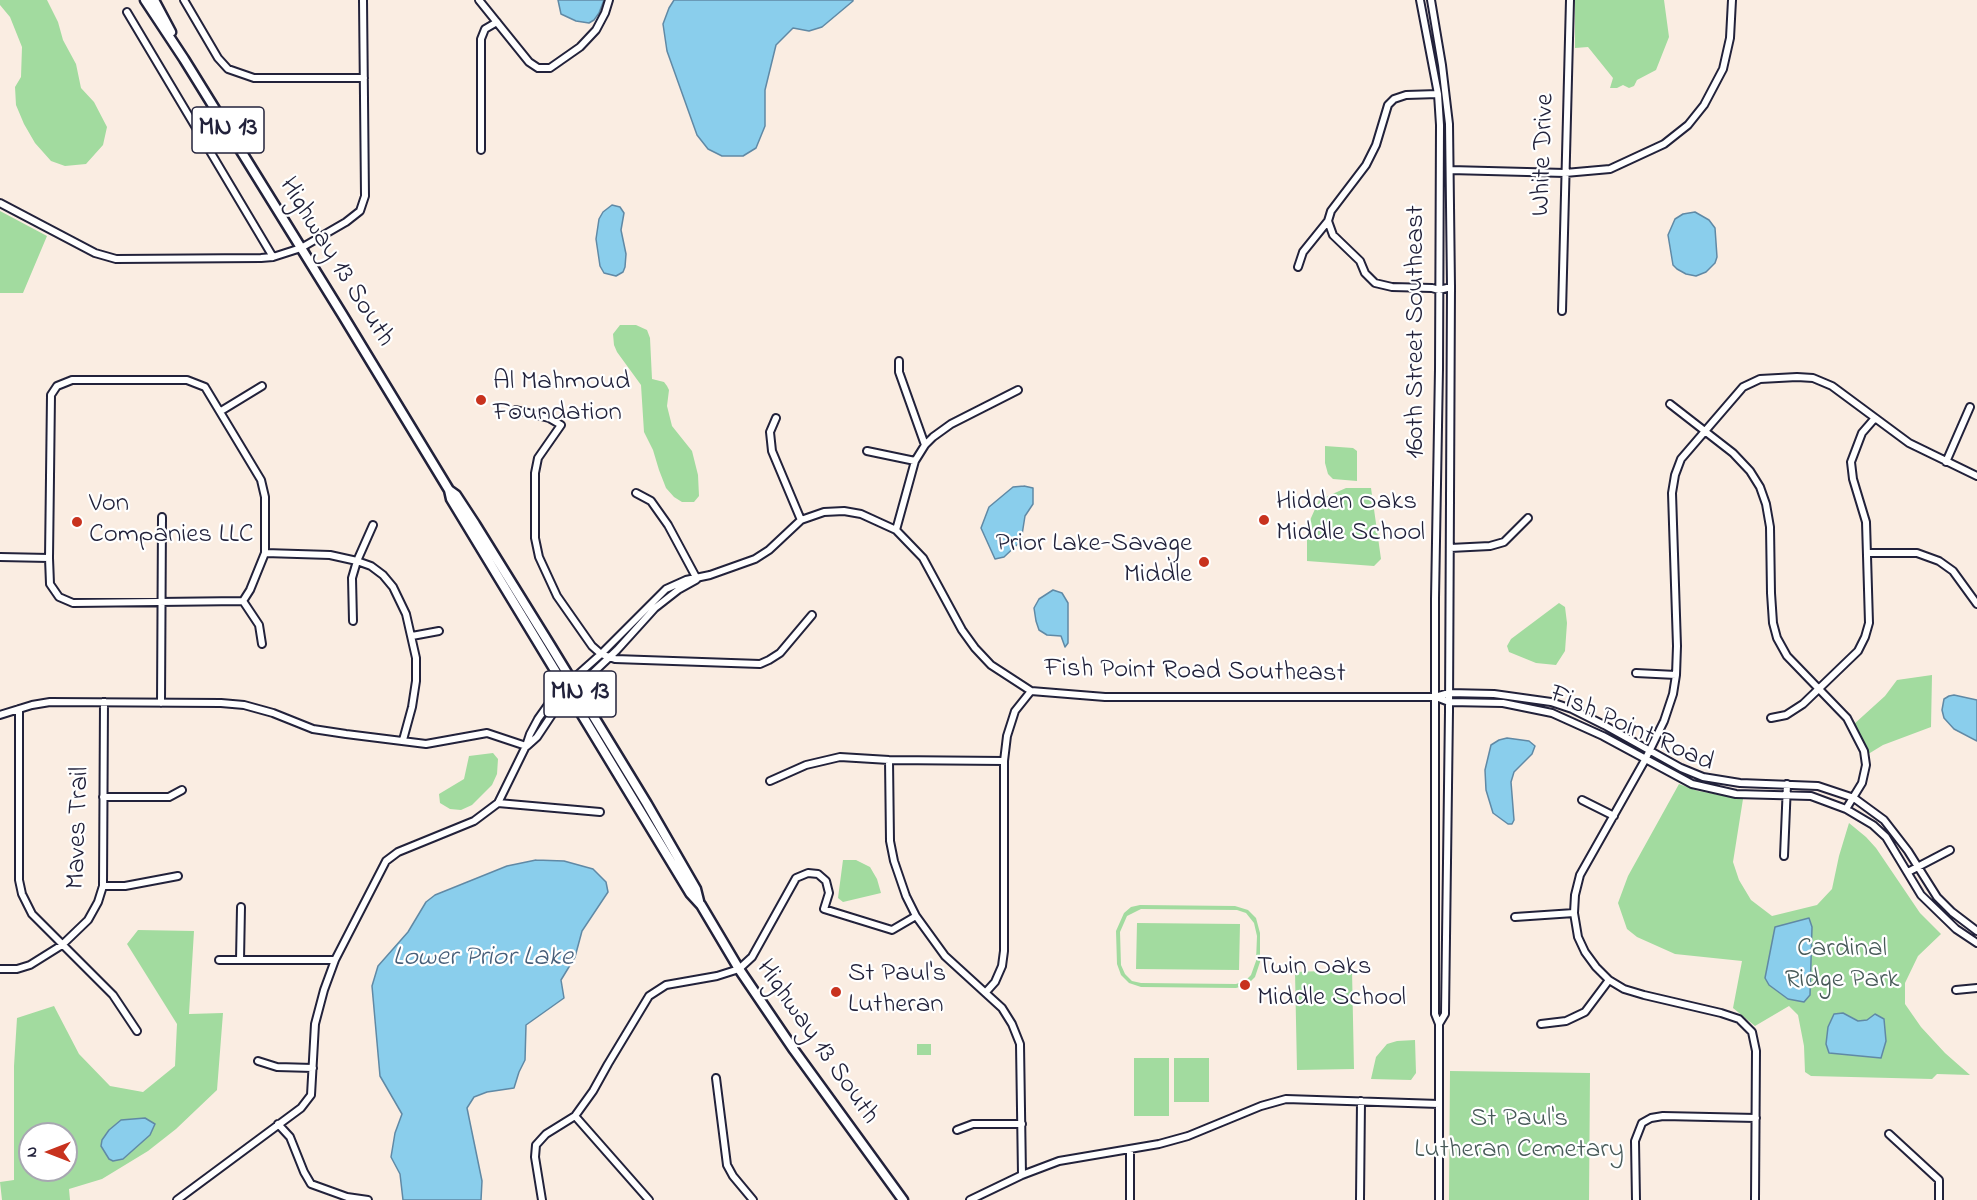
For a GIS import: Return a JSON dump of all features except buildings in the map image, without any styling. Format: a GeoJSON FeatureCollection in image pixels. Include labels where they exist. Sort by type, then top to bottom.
{"type":"FeatureCollection","features":[{"type":"Feature","properties":{"kind":"main road","name":"Highway 13 South"},"geometry":{"type":"LineString","coordinates":[[145,0],[301,248],[449,490],[451,499],[568,683],[690,893],[701,905],[739,969],[794,1050],[903,1200]]}},
{"type":"Feature","properties":{"kind":"main road","name":"Highway 13 South"},"geometry":{"type":"LineString","coordinates":[[154,0],[184,59]]}},
{"type":"Feature","properties":{"kind":"street"},"geometry":{"type":"LineString","coordinates":[[184,0],[218,58],[228,69],[254,78],[364,78]]}},
{"type":"Feature","properties":{"kind":"street"},"geometry":{"type":"LineString","coordinates":[[0,203],[94,253],[116,259],[273,257],[301,248],[346,222],[360,211],[365,196],[363,0]]}},
{"type":"Feature","properties":{"kind":"street"},"geometry":{"type":"LineString","coordinates":[[479,0],[530,62],[538,68],[550,68],[580,47],[596,30],[609,0]]}},
{"type":"Feature","properties":{"kind":"street","name":"160th Street Southeast"},"geometry":{"type":"LineString","coordinates":[[1420,0],[1438,94],[1440,137],[1435,697],[1435,1014],[1440,1024]]}},
{"type":"Feature","properties":{"kind":"street","name":"160th Street Southeast"},"geometry":{"type":"LineString","coordinates":[[1431,0],[1447,93],[1451,287],[1445,1014],[1440,1024],[1439,1200]]}},
{"type":"Feature","properties":{"kind":"street","name":"White Drive"},"geometry":{"type":"LineString","coordinates":[[1562,311],[1570,0]]}},
{"type":"Feature","properties":{"kind":"street"},"geometry":{"type":"LineString","coordinates":[[1450,170],[1565,173],[1610,169],[1664,144],[1688,125],[1704,105],[1723,69],[1730,38],[1732,0]]}},
{"type":"Feature","properties":{"kind":"street"},"geometry":{"type":"LineString","coordinates":[[127,12],[273,257]]}},
{"type":"Feature","properties":{"kind":"street"},"geometry":{"type":"LineString","coordinates":[[481,150],[481,39],[485,29],[497,22]]}},
{"type":"Feature","properties":{"kind":"street"},"geometry":{"type":"LineString","coordinates":[[1298,267],[1303,252],[1366,165],[1376,145],[1388,105],[1394,99],[1406,95],[1438,94]]}},
{"type":"Feature","properties":{"kind":"street"},"geometry":{"type":"LineString","coordinates":[[1328,220],[1333,235],[1360,261],[1365,273],[1375,282],[1392,287],[1440,290],[1451,287]]}},
{"type":"Feature","properties":{"kind":"street"},"geometry":{"type":"LineString","coordinates":[[899,361],[899,372],[926,445]]}},
{"type":"Feature","properties":{"kind":"street"},"geometry":{"type":"LineString","coordinates":[[1755,1200],[1756,1051],[1752,1032],[1739,1019],[1624,989],[1609,980],[1596,968],[1585,952],[1578,937],[1574,913],[1575,895],[1580,875],[1645,760],[1664,721],[1673,694],[1676,675],[1672,493],[1675,475],[1682,459],[1743,387],[1760,379],[1777,376],[1813,378],[1832,386],[1909,443],[1977,476]]}},
{"type":"Feature","properties":{"kind":"street"},"geometry":{"type":"LineString","coordinates":[[72,380],[187,380],[205,387],[261,480],[265,497],[265,553],[243,601],[73,603],[59,597],[50,585],[49,558],[51,395],[57,386],[72,380]]}},
{"type":"Feature","properties":{"kind":"street"},"geometry":{"type":"LineString","coordinates":[[220,411],[262,386]]}},
{"type":"Feature","properties":{"kind":"street"},"geometry":{"type":"LineString","coordinates":[[896,530],[915,461],[926,445],[951,424],[1018,390]]}},
{"type":"Feature","properties":{"kind":"street"},"geometry":{"type":"LineString","coordinates":[[1670,404],[1733,453],[1750,471],[1760,487],[1770,527],[1773,623],[1777,638],[1787,656],[1847,718],[1864,751],[1866,765],[1862,783],[1846,809]]}},
{"type":"Feature","properties":{"kind":"street"},"geometry":{"type":"LineString","coordinates":[[1946,462],[1970,407]]}},
{"type":"Feature","properties":{"kind":"street"},"geometry":{"type":"LineString","coordinates":[[516,410],[549,418],[561,425],[538,458],[535,473],[536,538],[539,557],[557,596],[592,646],[605,656],[615,659],[760,663],[780,653],[812,615]]}},
{"type":"Feature","properties":{"kind":"street"},"geometry":{"type":"LineString","coordinates":[[776,418],[770,432],[772,451],[801,520]]}},
{"type":"Feature","properties":{"kind":"street"},"geometry":{"type":"LineString","coordinates":[[1771,718],[1786,715],[1803,704],[1858,651],[1865,637],[1869,623],[1866,522],[1853,479],[1851,462],[1862,433],[1875,418]]}},
{"type":"Feature","properties":{"kind":"street"},"geometry":{"type":"LineString","coordinates":[[867,451],[915,461]]}},
{"type":"Feature","properties":{"kind":"street"},"geometry":{"type":"LineString","coordinates":[[636,493],[651,501],[668,525],[697,579]]}},
{"type":"Feature","properties":{"kind":"street","name":"Fish Point Road Southeast"},"geometry":{"type":"LineString","coordinates":[[526,746],[537,737],[557,707],[666,589],[686,580],[697,579],[755,559],[769,550],[801,520],[824,512],[844,511],[861,514],[896,530],[923,558],[962,630],[975,648],[991,665],[1031,691],[1105,697],[1435,697]]}},
{"type":"Feature","properties":{"kind":"street"},"geometry":{"type":"LineString","coordinates":[[161,703],[162,517]]}},
{"type":"Feature","properties":{"kind":"street"},"geometry":{"type":"LineString","coordinates":[[1450,548],[1490,546],[1504,542],[1528,519]]}},
{"type":"Feature","properties":{"kind":"street"},"geometry":{"type":"LineString","coordinates":[[353,621],[352,578],[373,525]]}},
{"type":"Feature","properties":{"kind":"street"},"geometry":{"type":"LineString","coordinates":[[265,553],[330,555],[357,561],[371,566],[393,587],[406,614],[416,658],[416,681],[412,707],[403,740]]}},
{"type":"Feature","properties":{"kind":"street"},"geometry":{"type":"LineString","coordinates":[[1867,553],[1917,554],[1939,561],[1953,571],[1977,603]]}},
{"type":"Feature","properties":{"kind":"street"},"geometry":{"type":"LineString","coordinates":[[0,557],[49,558]]}},
{"type":"Feature","properties":{"kind":"street"},"geometry":{"type":"LineString","coordinates":[[243,601],[259,625],[262,644]]}},
{"type":"Feature","properties":{"kind":"street"},"geometry":{"type":"LineString","coordinates":[[412,636],[439,631]]}},
{"type":"Feature","properties":{"kind":"street","name":"Fish Point Road Southeast"},"geometry":{"type":"LineString","coordinates":[[177,1200],[301,1108],[311,1095],[315,1024],[324,990],[335,960],[386,861],[398,852],[474,821],[498,803],[538,719],[568,683],[605,656]]}},
{"type":"Feature","properties":{"kind":"street"},"geometry":{"type":"LineString","coordinates":[[1636,673],[1676,675]]}},
{"type":"Feature","properties":{"kind":"street"},"geometry":{"type":"LineString","coordinates":[[986,992],[995,982],[1002,966],[1004,951],[1004,761],[1007,736],[1015,711],[1031,691]]}},
{"type":"Feature","properties":{"kind":"street","name":"Fish Point Road"},"geometry":{"type":"LineString","coordinates":[[1435,697],[1449,693],[1494,694],[1551,702],[1572,709],[1703,777],[1740,783],[1818,786],[1854,798],[1884,820],[1908,851],[1937,897],[1977,931]]}},
{"type":"Feature","properties":{"kind":"street","name":"Fish Point Road"},"geometry":{"type":"LineString","coordinates":[[1435,697],[1449,702],[1503,703],[1552,713],[1603,736],[1692,784],[1714,790],[1736,794],[1811,796],[1846,809],[1873,825],[1886,837],[1921,895],[1956,929],[1977,943]]}},
{"type":"Feature","properties":{"kind":"street"},"geometry":{"type":"LineString","coordinates":[[0,715],[50,702],[244,705],[273,713],[314,729],[426,744],[487,733],[526,746]]}},
{"type":"Feature","properties":{"kind":"street","name":"Maves Trail"},"geometry":{"type":"LineString","coordinates":[[0,969],[17,969],[30,965],[62,945],[88,920],[98,902],[103,886],[104,702]]}},
{"type":"Feature","properties":{"kind":"street"},"geometry":{"type":"LineString","coordinates":[[19,709],[19,880],[22,894],[32,914],[113,995],[137,1031]]}},
{"type":"Feature","properties":{"kind":"street"},"geometry":{"type":"LineString","coordinates":[[770,781],[806,765],[827,759],[854,757],[889,760],[1004,761]]}},
{"type":"Feature","properties":{"kind":"street"},"geometry":{"type":"LineString","coordinates":[[889,760],[890,841],[899,879],[916,916],[945,956],[1002,1008],[1020,1044],[1022,1175]]}},
{"type":"Feature","properties":{"kind":"street"},"geometry":{"type":"LineString","coordinates":[[1784,856],[1786,784]]}},
{"type":"Feature","properties":{"kind":"street"},"geometry":{"type":"LineString","coordinates":[[103,797],[169,797],[182,790]]}},
{"type":"Feature","properties":{"kind":"street"},"geometry":{"type":"LineString","coordinates":[[1582,800],[1614,816]]}},
{"type":"Feature","properties":{"kind":"street"},"geometry":{"type":"LineString","coordinates":[[498,803],[600,813]]}},
{"type":"Feature","properties":{"kind":"street"},"geometry":{"type":"LineString","coordinates":[[1908,872],[1950,849]]}},
{"type":"Feature","properties":{"kind":"street"},"geometry":{"type":"LineString","coordinates":[[542,1200],[535,1157],[536,1145],[546,1134],[575,1116],[593,1091],[649,996],[666,985],[717,976],[739,969],[752,957],[796,878],[808,873],[818,874],[826,881],[829,893],[824,909],[891,930],[916,916]]}},
{"type":"Feature","properties":{"kind":"street"},"geometry":{"type":"LineString","coordinates":[[103,886],[124,886],[178,876]]}},
{"type":"Feature","properties":{"kind":"street"},"geometry":{"type":"LineString","coordinates":[[240,960],[241,907]]}},
{"type":"Feature","properties":{"kind":"street"},"geometry":{"type":"LineString","coordinates":[[1515,917],[1574,913]]}},
{"type":"Feature","properties":{"kind":"street"},"geometry":{"type":"LineString","coordinates":[[219,960],[335,960]]}},
{"type":"Feature","properties":{"kind":"street"},"geometry":{"type":"LineString","coordinates":[[1541,1024],[1566,1021],[1585,1012],[1609,980]]}},
{"type":"Feature","properties":{"kind":"street"},"geometry":{"type":"LineString","coordinates":[[1956,990],[1977,988]]}},
{"type":"Feature","properties":{"kind":"street"},"geometry":{"type":"LineString","coordinates":[[258,1061],[277,1067],[313,1068]]}},
{"type":"Feature","properties":{"kind":"street"},"geometry":{"type":"LineString","coordinates":[[716,1078],[728,1165],[733,1176],[753,1200]]}},
{"type":"Feature","properties":{"kind":"street"},"geometry":{"type":"LineString","coordinates":[[970,1200],[1022,1175],[1059,1161],[1188,1136],[1261,1106],[1286,1099],[1439,1104]]}},
{"type":"Feature","properties":{"kind":"street"},"geometry":{"type":"LineString","coordinates":[[1360,1200],[1361,1101]]}},
{"type":"Feature","properties":{"kind":"street"},"geometry":{"type":"LineString","coordinates":[[575,1116],[649,1200]]}},
{"type":"Feature","properties":{"kind":"street"},"geometry":{"type":"LineString","coordinates":[[1636,1200],[1635,1141],[1642,1123],[1663,1116],[1756,1118]]}},
{"type":"Feature","properties":{"kind":"street"},"geometry":{"type":"LineString","coordinates":[[278,1124],[290,1137],[311,1184],[347,1197],[368,1200]]}},
{"type":"Feature","properties":{"kind":"street"},"geometry":{"type":"LineString","coordinates":[[957,1130],[973,1124],[1022,1124]]}},
{"type":"Feature","properties":{"kind":"street"},"geometry":{"type":"LineString","coordinates":[[1889,1134],[1939,1180],[1939,1200]]}},
{"type":"Feature","properties":{"kind":"street"},"geometry":{"type":"LineString","coordinates":[[1130,1149],[1130,1200]]}},
{"type":"Feature","properties":{"kind":"green space"},"geometry":{"type":"Polygon","coordinates":[[[0,0],[47,0],[58,22],[63,40],[76,64],[81,88],[94,102],[107,127],[103,145],[86,164],[65,166],[51,161],[35,143],[24,124],[16,105],[15,87],[21,77],[22,47],[10,17],[0,5],[0,0]]]}},
{"type":"Feature","properties":{"kind":"green space"},"geometry":{"type":"Polygon","coordinates":[[[1575,0],[1664,0],[1669,37],[1656,70],[1637,80],[1634,86],[1629,88],[1623,85],[1610,88],[1613,78],[1588,47],[1575,48],[1575,0]]]}},
{"type":"Feature","properties":{"kind":"green space"},"geometry":{"type":"Polygon","coordinates":[[[0,211],[47,236],[23,293],[0,293],[0,211]]]}},
{"type":"Feature","properties":{"kind":"green space"},"geometry":{"type":"Polygon","coordinates":[[[620,325],[636,325],[647,330],[650,338],[652,379],[664,382],[667,386],[669,390],[667,406],[672,426],[692,451],[698,475],[699,496],[694,502],[682,502],[666,488],[644,432],[641,385],[614,345],[613,334],[620,325]]]}},
{"type":"Feature","properties":{"kind":"green space"},"geometry":{"type":"Polygon","coordinates":[[[1325,446],[1353,448],[1357,451],[1357,481],[1333,479],[1328,474],[1325,463],[1325,446]]]}},
{"type":"Feature","properties":{"kind":"green space"},"geometry":{"type":"Polygon","coordinates":[[[1346,488],[1371,488],[1381,559],[1374,566],[1307,561],[1307,527],[1319,500],[1346,488]]]}},
{"type":"Feature","properties":{"kind":"green space"},"geometry":{"type":"Polygon","coordinates":[[[1559,603],[1565,607],[1567,623],[1565,651],[1556,665],[1536,663],[1509,652],[1507,646],[1511,639],[1559,603]]]}},
{"type":"Feature","properties":{"kind":"green space"},"geometry":{"type":"Polygon","coordinates":[[[1932,675],[1931,727],[1883,745],[1865,756],[1853,725],[1885,696],[1897,680],[1932,675]]]}},
{"type":"Feature","properties":{"kind":"green space"},"geometry":{"type":"Polygon","coordinates":[[[493,753],[498,759],[497,774],[492,785],[472,805],[461,810],[450,809],[440,803],[439,794],[464,779],[469,756],[493,753]]]}},
{"type":"Feature","properties":{"kind":"green space","name":"Cardinal Ridge Park"},"geometry":{"type":"Polygon","coordinates":[[[1679,784],[1698,791],[1743,799],[1733,862],[1739,880],[1751,900],[1772,916],[1817,905],[1832,889],[1849,823],[1866,837],[1920,913],[1941,934],[1918,956],[1905,983],[1905,1004],[1921,1027],[1970,1075],[1937,1074],[1932,1079],[1811,1076],[1805,1072],[1804,1046],[1798,1015],[1789,1006],[1755,1026],[1733,1008],[1742,961],[1675,954],[1637,937],[1627,929],[1618,903],[1628,876],[1679,784]]]}},
{"type":"Feature","properties":{"kind":"green space"},"geometry":{"type":"Polygon","coordinates":[[[843,860],[856,860],[870,867],[881,893],[843,902],[838,898],[843,860]]]}},
{"type":"Feature","properties":{"kind":"green space"},"geometry":{"type":"Polygon","coordinates":[[[1140,905],[1235,906],[1248,910],[1256,918],[1260,933],[1260,962],[1255,977],[1247,985],[1236,988],[1141,987],[1129,983],[1121,975],[1117,964],[1116,931],[1124,913],[1131,907],[1140,905]],[[1141,909],[1127,916],[1120,932],[1121,965],[1125,974],[1132,981],[1141,983],[1236,984],[1245,981],[1251,975],[1256,961],[1257,936],[1254,923],[1246,913],[1237,910],[1141,909]]]}},
{"type":"Feature","properties":{"kind":"green space"},"geometry":{"type":"Polygon","coordinates":[[[1137,923],[1240,924],[1239,970],[1136,969],[1137,923]]]}},
{"type":"Feature","properties":{"kind":"green space"},"geometry":{"type":"Polygon","coordinates":[[[138,930],[194,931],[189,1014],[223,1013],[217,1090],[176,1129],[148,1151],[102,1179],[69,1189],[70,1200],[2,1200],[0,1182],[14,1180],[14,1066],[17,1018],[54,1006],[79,1054],[110,1086],[143,1092],[175,1066],[177,1024],[127,944],[138,930]]]}},
{"type":"Feature","properties":{"kind":"green space"},"geometry":{"type":"Polygon","coordinates":[[[1352,970],[1354,1069],[1297,1070],[1295,972],[1352,970]]]}},
{"type":"Feature","properties":{"kind":"green space"},"geometry":{"type":"Polygon","coordinates":[[[1415,1040],[1416,1073],[1411,1080],[1371,1079],[1376,1057],[1387,1044],[1415,1040]]]}},
{"type":"Feature","properties":{"kind":"green space"},"geometry":{"type":"Polygon","coordinates":[[[917,1044],[931,1044],[931,1055],[917,1055],[917,1044]]]}},
{"type":"Feature","properties":{"kind":"green space"},"geometry":{"type":"Polygon","coordinates":[[[1134,1058],[1169,1058],[1169,1116],[1134,1116],[1134,1058]]]}},
{"type":"Feature","properties":{"kind":"green space"},"geometry":{"type":"Polygon","coordinates":[[[1174,1058],[1209,1058],[1209,1102],[1174,1102],[1174,1058]]]}},
{"type":"Feature","properties":{"kind":"green space","name":"St Paul's Lutheran Cemetary"},"geometry":{"type":"Polygon","coordinates":[[[1450,1071],[1590,1073],[1589,1200],[1449,1200],[1450,1071]]]}},
{"type":"Feature","properties":{"kind":"water"},"geometry":{"type":"Polygon","coordinates":[[[558,0],[604,0],[599,13],[589,23],[576,21],[561,14],[558,0]]]}},
{"type":"Feature","properties":{"kind":"water"},"geometry":{"type":"Polygon","coordinates":[[[674,0],[853,1],[822,27],[809,31],[793,28],[776,45],[765,90],[765,126],[756,148],[743,156],[722,156],[708,149],[697,135],[667,51],[663,24],[674,0]]]}},
{"type":"Feature","properties":{"kind":"water"},"geometry":{"type":"Polygon","coordinates":[[[612,205],[620,207],[624,213],[621,230],[626,254],[625,267],[623,272],[616,276],[604,273],[600,266],[596,239],[599,219],[603,212],[612,205]]]}},
{"type":"Feature","properties":{"kind":"water"},"geometry":{"type":"Polygon","coordinates":[[[1695,212],[1709,220],[1715,228],[1717,257],[1715,263],[1706,272],[1696,276],[1686,274],[1673,265],[1668,235],[1675,219],[1683,214],[1695,212]]]}},
{"type":"Feature","properties":{"kind":"water"},"geometry":{"type":"Polygon","coordinates":[[[1013,487],[1033,488],[1033,504],[1025,516],[1021,541],[1004,557],[995,559],[981,528],[989,507],[1013,487]]]}},
{"type":"Feature","properties":{"kind":"water"},"geometry":{"type":"Polygon","coordinates":[[[1053,590],[1062,593],[1068,603],[1068,643],[1065,647],[1061,636],[1047,635],[1039,630],[1036,621],[1034,608],[1039,599],[1053,590]]]}},
{"type":"Feature","properties":{"kind":"water"},"geometry":{"type":"Polygon","coordinates":[[[1954,695],[1977,700],[1977,741],[1954,729],[1944,718],[1942,710],[1944,699],[1954,695]]]}},
{"type":"Feature","properties":{"kind":"water"},"geometry":{"type":"Polygon","coordinates":[[[1507,738],[1529,741],[1535,746],[1532,754],[1514,772],[1511,782],[1514,820],[1512,824],[1508,824],[1493,813],[1486,790],[1485,770],[1491,745],[1507,738]]]}},
{"type":"Feature","properties":{"kind":"water","name":"Lower Prior Lake"},"geometry":{"type":"Polygon","coordinates":[[[536,860],[564,861],[593,869],[606,882],[608,892],[582,931],[575,957],[561,980],[564,998],[526,1025],[525,1060],[514,1088],[487,1092],[474,1097],[467,1108],[482,1181],[481,1200],[403,1200],[400,1174],[391,1157],[395,1133],[402,1114],[380,1076],[372,986],[378,966],[408,932],[426,902],[435,895],[507,866],[536,860]]]}},
{"type":"Feature","properties":{"kind":"water"},"geometry":{"type":"Polygon","coordinates":[[[1809,918],[1812,927],[1810,995],[1804,1002],[1788,999],[1769,985],[1765,978],[1775,927],[1809,918]]]}},
{"type":"Feature","properties":{"kind":"water"},"geometry":{"type":"Polygon","coordinates":[[[1843,1013],[1858,1021],[1867,1020],[1875,1014],[1884,1019],[1886,1041],[1881,1058],[1829,1053],[1826,1044],[1828,1027],[1834,1014],[1843,1013]]]}},
{"type":"Feature","properties":{"kind":"water"},"geometry":{"type":"Polygon","coordinates":[[[145,1118],[155,1124],[150,1135],[123,1159],[113,1161],[109,1159],[101,1146],[109,1130],[121,1120],[145,1118]]]}},
{"type":"Feature","properties":{"kind":"place","name":"Al Mahmoud Foundation"},"geometry":{"type":"Point","coordinates":[481,400]}},
{"type":"Feature","properties":{"kind":"place","name":"Hidden Oaks Middle School"},"geometry":{"type":"Point","coordinates":[1264,520]}},
{"type":"Feature","properties":{"kind":"place","name":"Von Companies LLC"},"geometry":{"type":"Point","coordinates":[77,522]}},
{"type":"Feature","properties":{"kind":"place","name":"Prior Lake-Savage Middle"},"geometry":{"type":"Point","coordinates":[1204,562]}},
{"type":"Feature","properties":{"kind":"place","name":"Twin Oaks Middle School"},"geometry":{"type":"Point","coordinates":[1245,985]}},
{"type":"Feature","properties":{"kind":"place","name":"St Paul's Lutheran"},"geometry":{"type":"Point","coordinates":[836,992]}}]}
